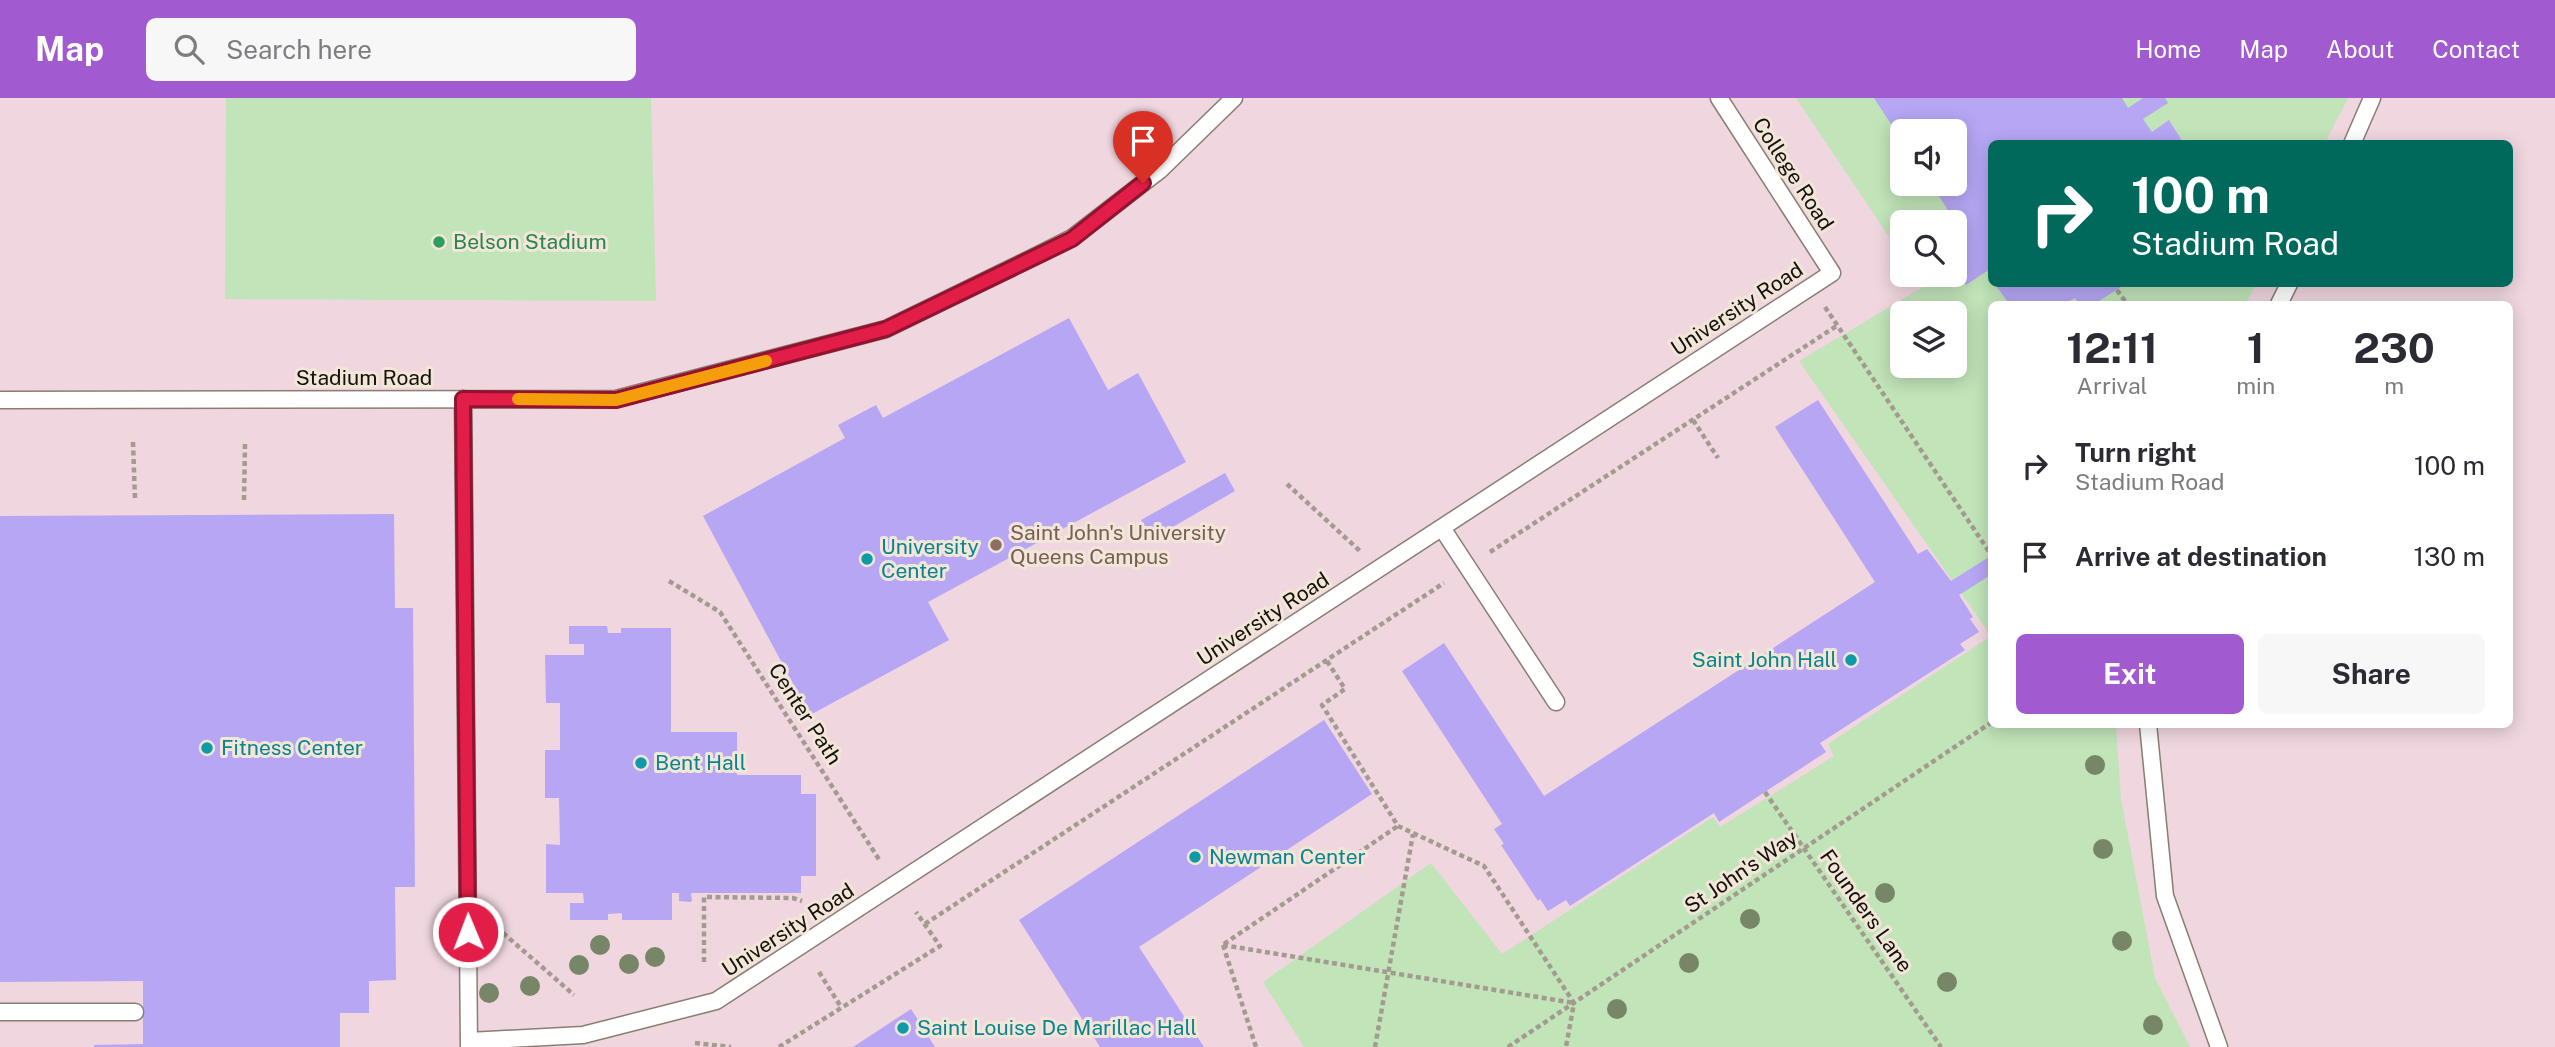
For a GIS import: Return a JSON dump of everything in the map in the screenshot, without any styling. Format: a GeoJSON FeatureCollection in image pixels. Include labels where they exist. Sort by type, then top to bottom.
{"type":"FeatureCollection","features":[{"type":"Feature","properties":{"kind":"lane","name":"Stadium Road"},"geometry":{"type":"LineString","coordinates":[[0,400],[616,400],[886,329],[1072,239],[1160,170],[1234,98]]}},
{"type":"Feature","properties":{"kind":"lane","name":"College Road"},"geometry":{"type":"LineString","coordinates":[[1719,98],[1832,273]]}},
{"type":"Feature","properties":{"kind":"lane"},"geometry":{"type":"LineString","coordinates":[[2354,140],[2372,98]]}},
{"type":"Feature","properties":{"kind":"lane","name":"University Road"},"geometry":{"type":"LineString","coordinates":[[469,1044],[583,1035],[716,1001],[1832,273]]}},
{"type":"Feature","properties":{"kind":"lane"},"geometry":{"type":"LineString","coordinates":[[463,399],[469,1044]]}},
{"type":"Feature","properties":{"kind":"lane"},"geometry":{"type":"LineString","coordinates":[[1442,527],[1556,702]]}},
{"type":"Feature","properties":{"kind":"lane"},"geometry":{"type":"LineString","coordinates":[[2148,728],[2165,896],[2219,1047]]}},
{"type":"Feature","properties":{"kind":"lane"},"geometry":{"type":"LineString","coordinates":[[0,1012],[135,1012]]}},
{"type":"Feature","properties":{"kind":"path"},"geometry":{"type":"LineString","coordinates":[[1811,286],[1988,550]]}},
{"type":"Feature","properties":{"kind":"path"},"geometry":{"type":"LineString","coordinates":[[2117,290],[2125,301]]}},
{"type":"Feature","properties":{"kind":"path"},"geometry":{"type":"LineString","coordinates":[[1489,552],[1838,325]]}},
{"type":"Feature","properties":{"kind":"path"},"geometry":{"type":"LineString","coordinates":[[1693,420],[1718,458]]}},
{"type":"Feature","properties":{"kind":"path"},"geometry":{"type":"LineString","coordinates":[[134,442],[135,499]]}},
{"type":"Feature","properties":{"kind":"path"},"geometry":{"type":"LineString","coordinates":[[244,500],[245,444]]}},
{"type":"Feature","properties":{"kind":"path"},"geometry":{"type":"LineString","coordinates":[[1287,484],[1379,568]]}},
{"type":"Feature","properties":{"kind":"path","name":"Center Path"},"geometry":{"type":"LineString","coordinates":[[669,581],[720,612],[895,885]]}},
{"type":"Feature","properties":{"kind":"path"},"geometry":{"type":"LineString","coordinates":[[925,925],[1444,583]]}},
{"type":"Feature","properties":{"kind":"path"},"geometry":{"type":"LineString","coordinates":[[1327,661],[1345,689],[1322,705],[1398,826],[1484,866],[1574,1003],[1566,1047]]}},
{"type":"Feature","properties":{"kind":"path","name":"St John's Way"},"geometry":{"type":"LineString","coordinates":[[1508,1047],[1988,725]]}},
{"type":"Feature","properties":{"kind":"path","name":"Founders Lane"},"geometry":{"type":"LineString","coordinates":[[1765,792],[1941,1047]]}},
{"type":"Feature","properties":{"kind":"path"},"geometry":{"type":"LineString","coordinates":[[1223,945],[1398,826]]}},
{"type":"Feature","properties":{"kind":"path"},"geometry":{"type":"LineString","coordinates":[[1375,1047],[1413,834]]}},
{"type":"Feature","properties":{"kind":"path"},"geometry":{"type":"LineString","coordinates":[[704,962],[704,897],[793,898],[802,901]]}},
{"type":"Feature","properties":{"kind":"path"},"geometry":{"type":"LineString","coordinates":[[779,1047],[940,946],[916,912]]}},
{"type":"Feature","properties":{"kind":"path"},"geometry":{"type":"LineString","coordinates":[[503,933],[574,995]]}},
{"type":"Feature","properties":{"kind":"path"},"geometry":{"type":"LineString","coordinates":[[1223,945],[1574,1003]]}},
{"type":"Feature","properties":{"kind":"path"},"geometry":{"type":"LineString","coordinates":[[1223,945],[1256,1047]]}},
{"type":"Feature","properties":{"kind":"path"},"geometry":{"type":"LineString","coordinates":[[819,972],[841,1007]]}},
{"type":"Feature","properties":{"kind":"path"},"geometry":{"type":"LineString","coordinates":[[695,1043],[731,1047]]}},
{"type":"Feature","properties":{"kind":"shaded area","name":"Saint John's University Queens Campus"},"geometry":{"type":"Polygon","coordinates":[[[0,98],[2555,98],[2555,1047],[0,1047],[0,98]]]}},
{"type":"Feature","properties":{"kind":"green space","name":"Belson Stadium"},"geometry":{"type":"Polygon","coordinates":[[[226,98],[651,98],[656,301],[225,299],[226,98]]]}},
{"type":"Feature","properties":{"kind":"green space"},"geometry":{"type":"Polygon","coordinates":[[[1796,98],[2348,98],[2327,140],[1988,140],[1988,287],[2254,287],[2248,301],[1988,301],[1988,632],[1799,361],[1890,307],[1890,378],[1967,378],[1967,301],[1900,301],[1923,287],[1967,287],[1967,210],[1890,210],[1890,238],[1796,98]]]}},
{"type":"Feature","properties":{"kind":"green space"},"geometry":{"type":"Polygon","coordinates":[[[1988,638],[1988,728],[2116,728],[2121,799],[2155,978],[2190,1047],[1304,1047],[1263,982],[1431,863],[1502,954],[1713,817],[1720,827],[1834,756],[1828,744],[1988,638]]]}},
{"type":"Feature","properties":{"kind":"building"},"geometry":{"type":"Polygon","coordinates":[[[1874,98],[2122,98],[2128,108],[2143,98],[2165,98],[2168,103],[2143,119],[2152,132],[2169,120],[2182,140],[1988,140],[1988,272],[1967,284],[1967,210],[1948,210],[1939,196],[1967,196],[1967,119],[1890,119],[1890,123],[1874,98]]]}},
{"type":"Feature","properties":{"kind":"building"},"geometry":{"type":"Polygon","coordinates":[[[1997,287],[2121,287],[2099,301],[2077,301],[2075,298],[2070,301],[2007,301],[1997,287]]]}},
{"type":"Feature","properties":{"kind":"building","name":"University Center"},"geometry":{"type":"Polygon","coordinates":[[[1069,318],[1108,390],[1138,373],[1186,462],[928,602],[949,640],[810,715],[703,516],[845,438],[838,425],[876,405],[883,418],[1069,318]]]}},
{"type":"Feature","properties":{"kind":"building","name":"Saint John Hall"},"geometry":{"type":"Polygon","coordinates":[[[1818,400],[1918,554],[1927,549],[1951,581],[1988,558],[1988,577],[1959,595],[1979,632],[1960,644],[1965,650],[1820,743],[1826,752],[1719,822],[1714,813],[1570,906],[1566,900],[1548,911],[1540,899],[1538,901],[1501,845],[1504,844],[1494,829],[1502,824],[1402,671],[1444,643],[1544,796],[1875,582],[1775,427],[1818,400]]]}},
{"type":"Feature","properties":{"kind":"building"},"geometry":{"type":"Polygon","coordinates":[[[1225,473],[1235,491],[1152,539],[1141,520],[1225,473]]]}},
{"type":"Feature","properties":{"kind":"building","name":"Fitness Center"},"geometry":{"type":"Polygon","coordinates":[[[394,514],[395,608],[413,608],[415,887],[395,887],[396,980],[369,981],[369,1013],[340,1013],[340,1047],[94,1047],[143,1044],[143,981],[0,982],[0,516],[394,514]]]}},
{"type":"Feature","properties":{"kind":"building","name":"Bent Hall"},"geometry":{"type":"Polygon","coordinates":[[[569,626],[607,626],[608,633],[621,633],[621,628],[671,628],[671,732],[737,732],[737,775],[801,775],[801,794],[816,794],[816,876],[801,876],[801,893],[691,893],[690,902],[679,901],[679,893],[672,893],[672,920],[622,920],[622,913],[608,914],[608,920],[570,920],[570,903],[584,903],[583,893],[546,893],[546,844],[560,845],[559,798],[545,798],[545,750],[560,750],[560,703],[546,703],[545,655],[584,655],[584,644],[569,644],[569,626]]]}},
{"type":"Feature","properties":{"kind":"building","name":"Newman Center"},"geometry":{"type":"Polygon","coordinates":[[[1324,720],[1372,794],[1139,947],[1204,1047],[1100,1047],[1019,920],[1324,720]]]}},
{"type":"Feature","properties":{"kind":"building","name":"Saint Louise De Marillac Hall"},"geometry":{"type":"Polygon","coordinates":[[[911,1009],[935,1047],[853,1047],[911,1009]]]}},
{"type":"Feature","properties":{"kind":"slow traffic"},"geometry":{"type":"LineString","coordinates":[[518,399],[616,400],[766,361]]}},
{"type":"Feature","properties":{"kind":"place","name":"Belson Stadium"},"geometry":{"type":"Point","coordinates":[439,242]}},
{"type":"Feature","properties":{"kind":"place","name":"Saint John's University Queens Campus"},"geometry":{"type":"Point","coordinates":[996,545]}},
{"type":"Feature","properties":{"kind":"place","name":"University Center"},"geometry":{"type":"Point","coordinates":[867,559]}},
{"type":"Feature","properties":{"kind":"place","name":"Saint John Hall"},"geometry":{"type":"Point","coordinates":[1851,660]}},
{"type":"Feature","properties":{"kind":"place","name":"Fitness Center"},"geometry":{"type":"Point","coordinates":[207,748]}},
{"type":"Feature","properties":{"kind":"place","name":"Bent Hall"},"geometry":{"type":"Point","coordinates":[641,763]}},
{"type":"Feature","properties":{"kind":"place","name":"Newman Center"},"geometry":{"type":"Point","coordinates":[1195,857]}},
{"type":"Feature","properties":{"kind":"place","name":"Saint Louise De Marillac Hall"},"geometry":{"type":"Point","coordinates":[903,1028]}},
{"type":"Feature","properties":{"kind":"route"},"geometry":{"type":"LineString","coordinates":[[468,932],[463,399],[616,400],[886,329],[1072,239],[1143,183]]}}]}
